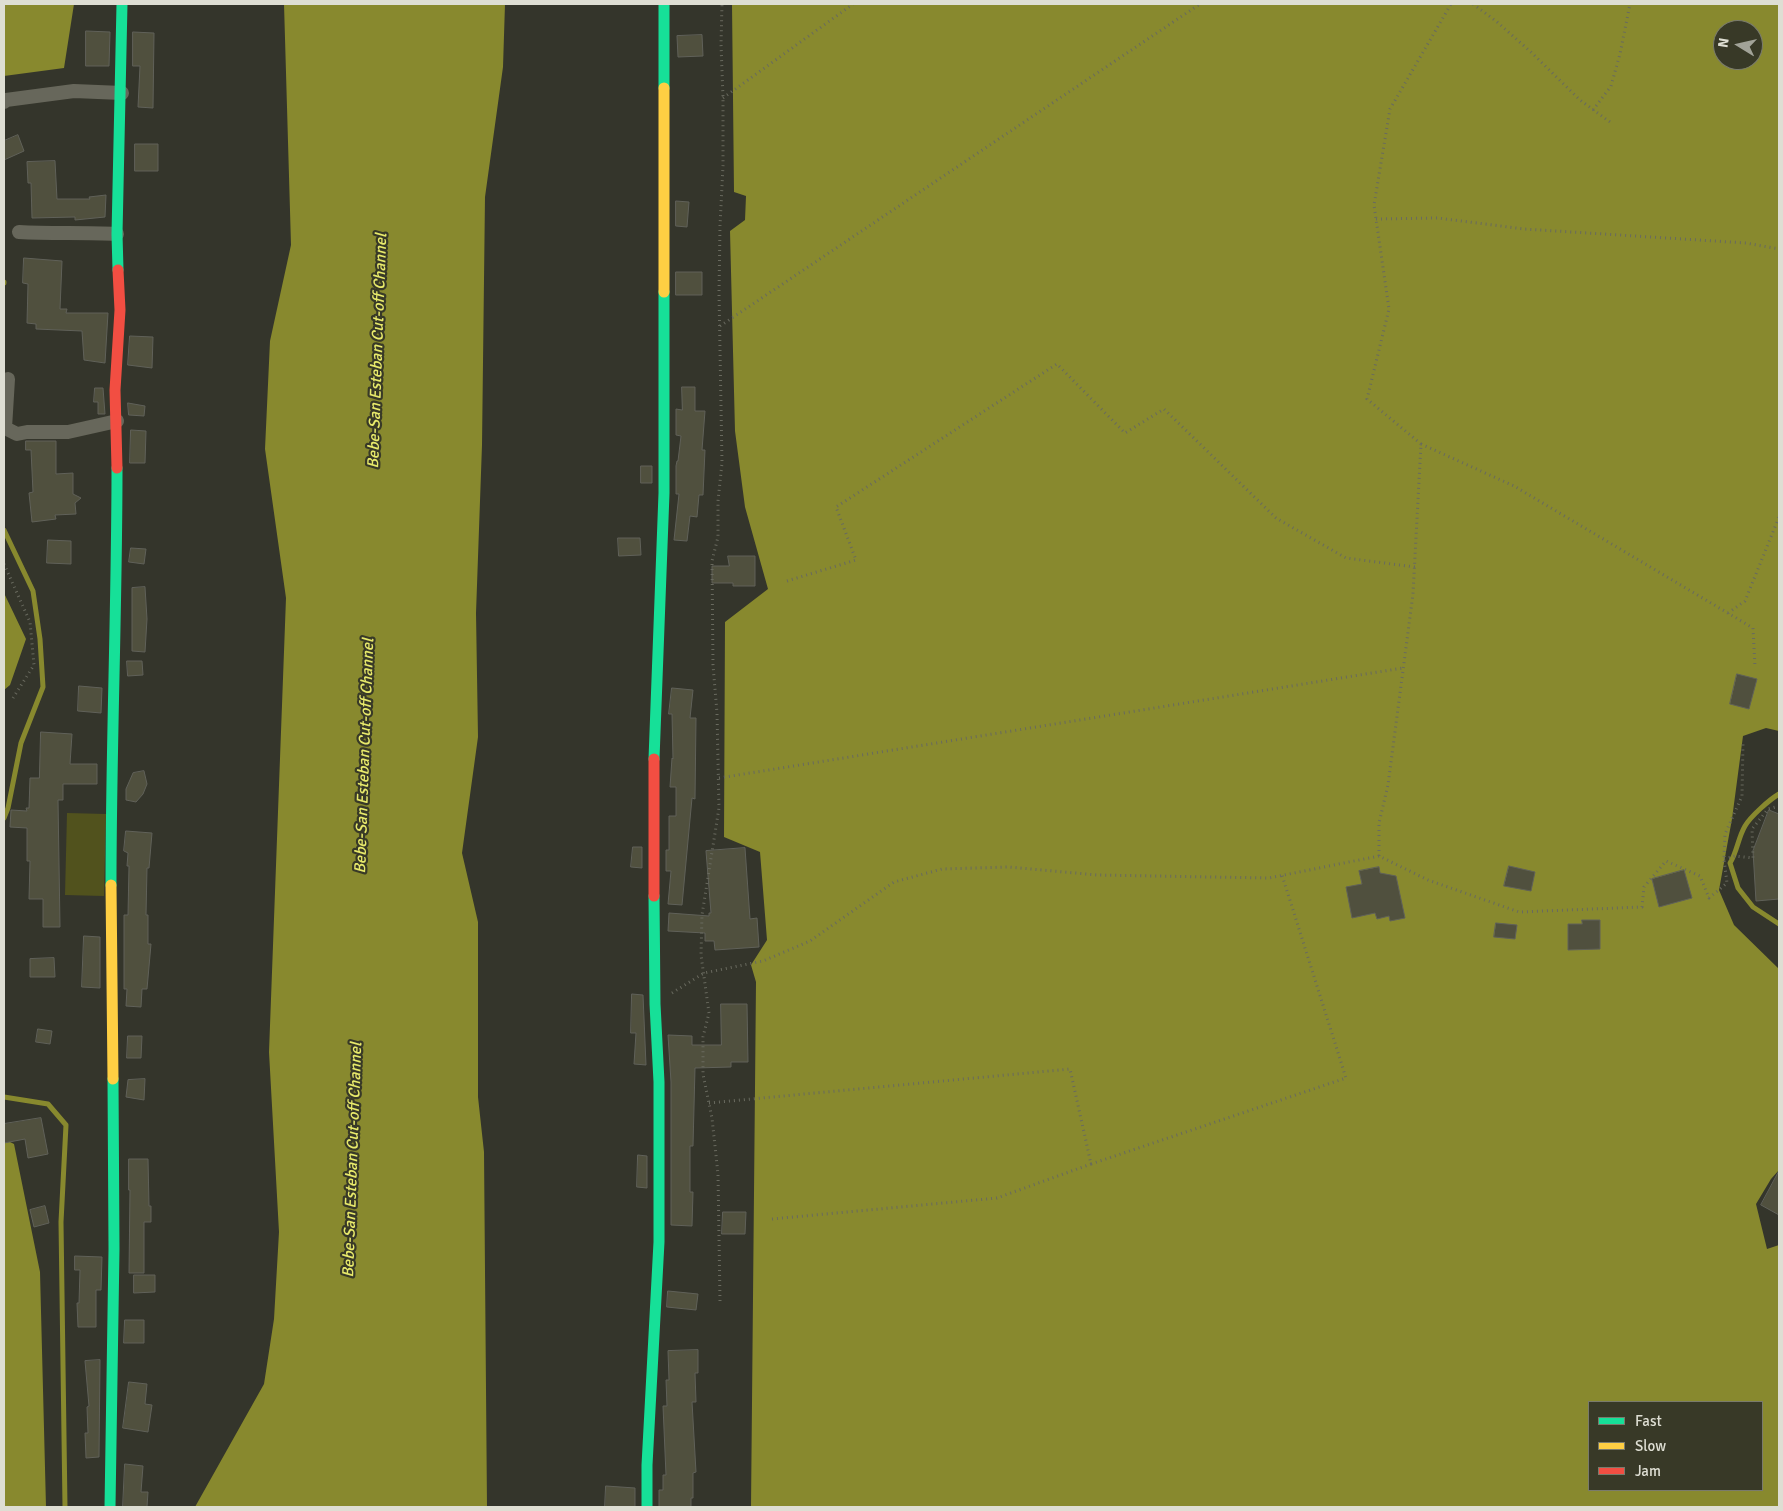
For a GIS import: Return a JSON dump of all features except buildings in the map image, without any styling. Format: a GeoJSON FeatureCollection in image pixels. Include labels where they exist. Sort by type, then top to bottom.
{"type":"FeatureCollection","features":[{"type":"Feature","properties":{"kind":"street"},"geometry":{"type":"LineString","coordinates":[[110,1507],[114,1249],[111,813],[117,558],[117,421],[115,390],[120,310],[117,234],[122,93],[122,4]]}},
{"type":"Feature","properties":{"kind":"street"},"geometry":{"type":"LineString","coordinates":[[647,1507],[647,1465],[659,1242],[653,773],[664,483],[664,4]]}},
{"type":"Feature","properties":{"kind":"street"},"geometry":{"type":"LineString","coordinates":[[4,102],[6,100],[74,91],[122,93]]}},
{"type":"Feature","properties":{"kind":"street"},"geometry":{"type":"LineString","coordinates":[[19,232],[117,234]]}},
{"type":"Feature","properties":{"kind":"street"},"geometry":{"type":"LineString","coordinates":[[8,379],[5,428],[17,434],[27,432],[68,432],[117,421]]}},
{"type":"Feature","properties":{"kind":"path"},"geometry":{"type":"LineString","coordinates":[[720,1301],[718,1174],[709,1103],[703,1074],[703,1037],[709,1013],[701,955],[702,915],[719,808],[713,665],[712,561],[718,537],[718,501],[722,463],[720,226],[724,166],[722,4]]}},
{"type":"Feature","properties":{"kind":"path"},"geometry":{"type":"LineString","coordinates":[[723,98],[853,4]]}},
{"type":"Feature","properties":{"kind":"path"},"geometry":{"type":"LineString","coordinates":[[720,326],[1200,4]]}},
{"type":"Feature","properties":{"kind":"path"},"geometry":{"type":"LineString","coordinates":[[1451,4],[1390,109],[1374,205],[1389,309],[1367,399],[1421,444],[1514,486],[1753,628],[1755,667]]}},
{"type":"Feature","properties":{"kind":"path"},"geometry":{"type":"LineString","coordinates":[[1472,4],[1496,21],[1532,52],[1580,100],[1610,122]]}},
{"type":"Feature","properties":{"kind":"path"},"geometry":{"type":"LineString","coordinates":[[1593,110],[1611,86],[1620,54],[1630,4]]}},
{"type":"Feature","properties":{"kind":"path"},"geometry":{"type":"LineString","coordinates":[[1376,219],[1438,218],[1524,229],[1746,243],[1779,249]]}},
{"type":"Feature","properties":{"kind":"path"},"geometry":{"type":"LineString","coordinates":[[786,581],[856,560],[836,507],[1057,364],[1125,434],[1164,409],[1276,518],[1346,558],[1414,567]]}},
{"type":"Feature","properties":{"kind":"path"},"geometry":{"type":"LineString","coordinates":[[1379,856],[1379,823],[1388,785],[1413,594],[1421,444]]}},
{"type":"Feature","properties":{"kind":"path"},"geometry":{"type":"LineString","coordinates":[[1728,613],[1745,601],[1779,517]]}},
{"type":"Feature","properties":{"kind":"path"},"geometry":{"type":"LineString","coordinates":[[4,564],[30,622],[34,665],[13,698]]}},
{"type":"Feature","properties":{"kind":"path"},"geometry":{"type":"LineString","coordinates":[[719,778],[1403,668]]}},
{"type":"Feature","properties":{"kind":"path"},"geometry":{"type":"LineString","coordinates":[[655,1004],[704,972],[763,961],[810,941],[894,882],[942,869],[1009,867],[1097,875],[1269,878],[1379,856],[1428,880],[1519,912],[1642,907],[1644,887],[1666,861],[1700,876],[1709,898],[1727,883],[1724,860],[1725,834],[1742,796],[1743,742]]}},
{"type":"Feature","properties":{"kind":"path"},"geometry":{"type":"LineString","coordinates":[[1724,860],[1735,856],[1753,858],[1752,829],[1768,809],[1779,806]]}},
{"type":"Feature","properties":{"kind":"path"},"geometry":{"type":"LineString","coordinates":[[772,1219],[997,1198],[1090,1164],[1346,1078],[1282,875]]}},
{"type":"Feature","properties":{"kind":"path"},"geometry":{"type":"LineString","coordinates":[[709,1103],[1070,1069],[1090,1164]]}},
{"type":"Feature","properties":{"kind":"shaded area"},"geometry":{"type":"Polygon","coordinates":[[[67,813],[106,814],[104,896],[65,895],[67,813]]]}},
{"type":"Feature","properties":{"kind":"water"},"geometry":{"type":"Polygon","coordinates":[[[4,4],[74,4],[64,68],[4,76],[4,4]]]}},
{"type":"Feature","properties":{"kind":"water","name":"Bebe-San Esteban Cut-off Channel"},"geometry":{"type":"Polygon","coordinates":[[[284,4],[505,4],[503,67],[485,197],[482,445],[476,613],[478,737],[462,853],[478,922],[478,1097],[484,1152],[487,1507],[195,1507],[264,1384],[274,1319],[279,1232],[269,1052],[286,598],[265,449],[270,341],[291,245],[284,4]]]}},
{"type":"Feature","properties":{"kind":"water"},"geometry":{"type":"Polygon","coordinates":[[[732,4],[1779,4],[1779,731],[1766,728],[1743,736],[1732,819],[1719,890],[1734,925],[1779,969],[1779,1170],[1771,1179],[1756,1204],[1767,1249],[1779,1245],[1779,1507],[751,1507],[756,982],[751,965],[767,940],[760,852],[724,837],[725,622],[768,589],[745,507],[735,431],[730,231],[745,220],[746,196],[734,192],[732,4]]]}},
{"type":"Feature","properties":{"kind":"water"},"geometry":{"type":"Polygon","coordinates":[[[4,593],[26,639],[10,685],[4,690],[4,593]]]}},
{"type":"Feature","properties":{"kind":"water"},"geometry":{"type":"Polygon","coordinates":[[[4,1139],[14,1144],[40,1272],[46,1507],[4,1507],[4,1139]]]}},
{"type":"Feature","properties":{"kind":"waterway"},"geometry":{"type":"LineString","coordinates":[[4,530],[33,591],[40,639],[43,687],[21,743],[8,808],[4,818]]}},
{"type":"Feature","properties":{"kind":"waterway"},"geometry":{"type":"LineString","coordinates":[[1779,794],[1760,808],[1748,822],[1730,863],[1738,888],[1753,907],[1779,924]]}},
{"type":"Feature","properties":{"kind":"waterway"},"geometry":{"type":"LineString","coordinates":[[4,1097],[48,1104],[66,1125],[61,1222],[65,1507]]}},
{"type":"Feature","properties":{"kind":"traffic: fast"},"geometry":{"type":"LineString","coordinates":[[118,270],[117,234],[122,4]]}},
{"type":"Feature","properties":{"kind":"traffic: fast"},"geometry":{"type":"LineString","coordinates":[[664,4],[664,88]]}},
{"type":"Feature","properties":{"kind":"traffic: fast"},"geometry":{"type":"LineString","coordinates":[[654,759],[664,493],[664,292]]}},
{"type":"Feature","properties":{"kind":"traffic: fast"},"geometry":{"type":"LineString","coordinates":[[111,885],[117,468]]}},
{"type":"Feature","properties":{"kind":"traffic: fast"},"geometry":{"type":"LineString","coordinates":[[647,1507],[647,1465],[659,1242],[659,1082],[655,1004],[654,896]]}},
{"type":"Feature","properties":{"kind":"traffic: fast"},"geometry":{"type":"LineString","coordinates":[[110,1507],[114,1249],[113,1079]]}},
{"type":"Feature","properties":{"kind":"traffic: slow"},"geometry":{"type":"LineString","coordinates":[[664,88],[664,292]]}},
{"type":"Feature","properties":{"kind":"traffic: slow"},"geometry":{"type":"LineString","coordinates":[[111,885],[113,1079]]}},
{"type":"Feature","properties":{"kind":"traffic: jam"},"geometry":{"type":"LineString","coordinates":[[117,468],[115,390],[120,310],[118,270]]}},
{"type":"Feature","properties":{"kind":"traffic: jam"},"geometry":{"type":"LineString","coordinates":[[654,759],[654,896]]}}]}
